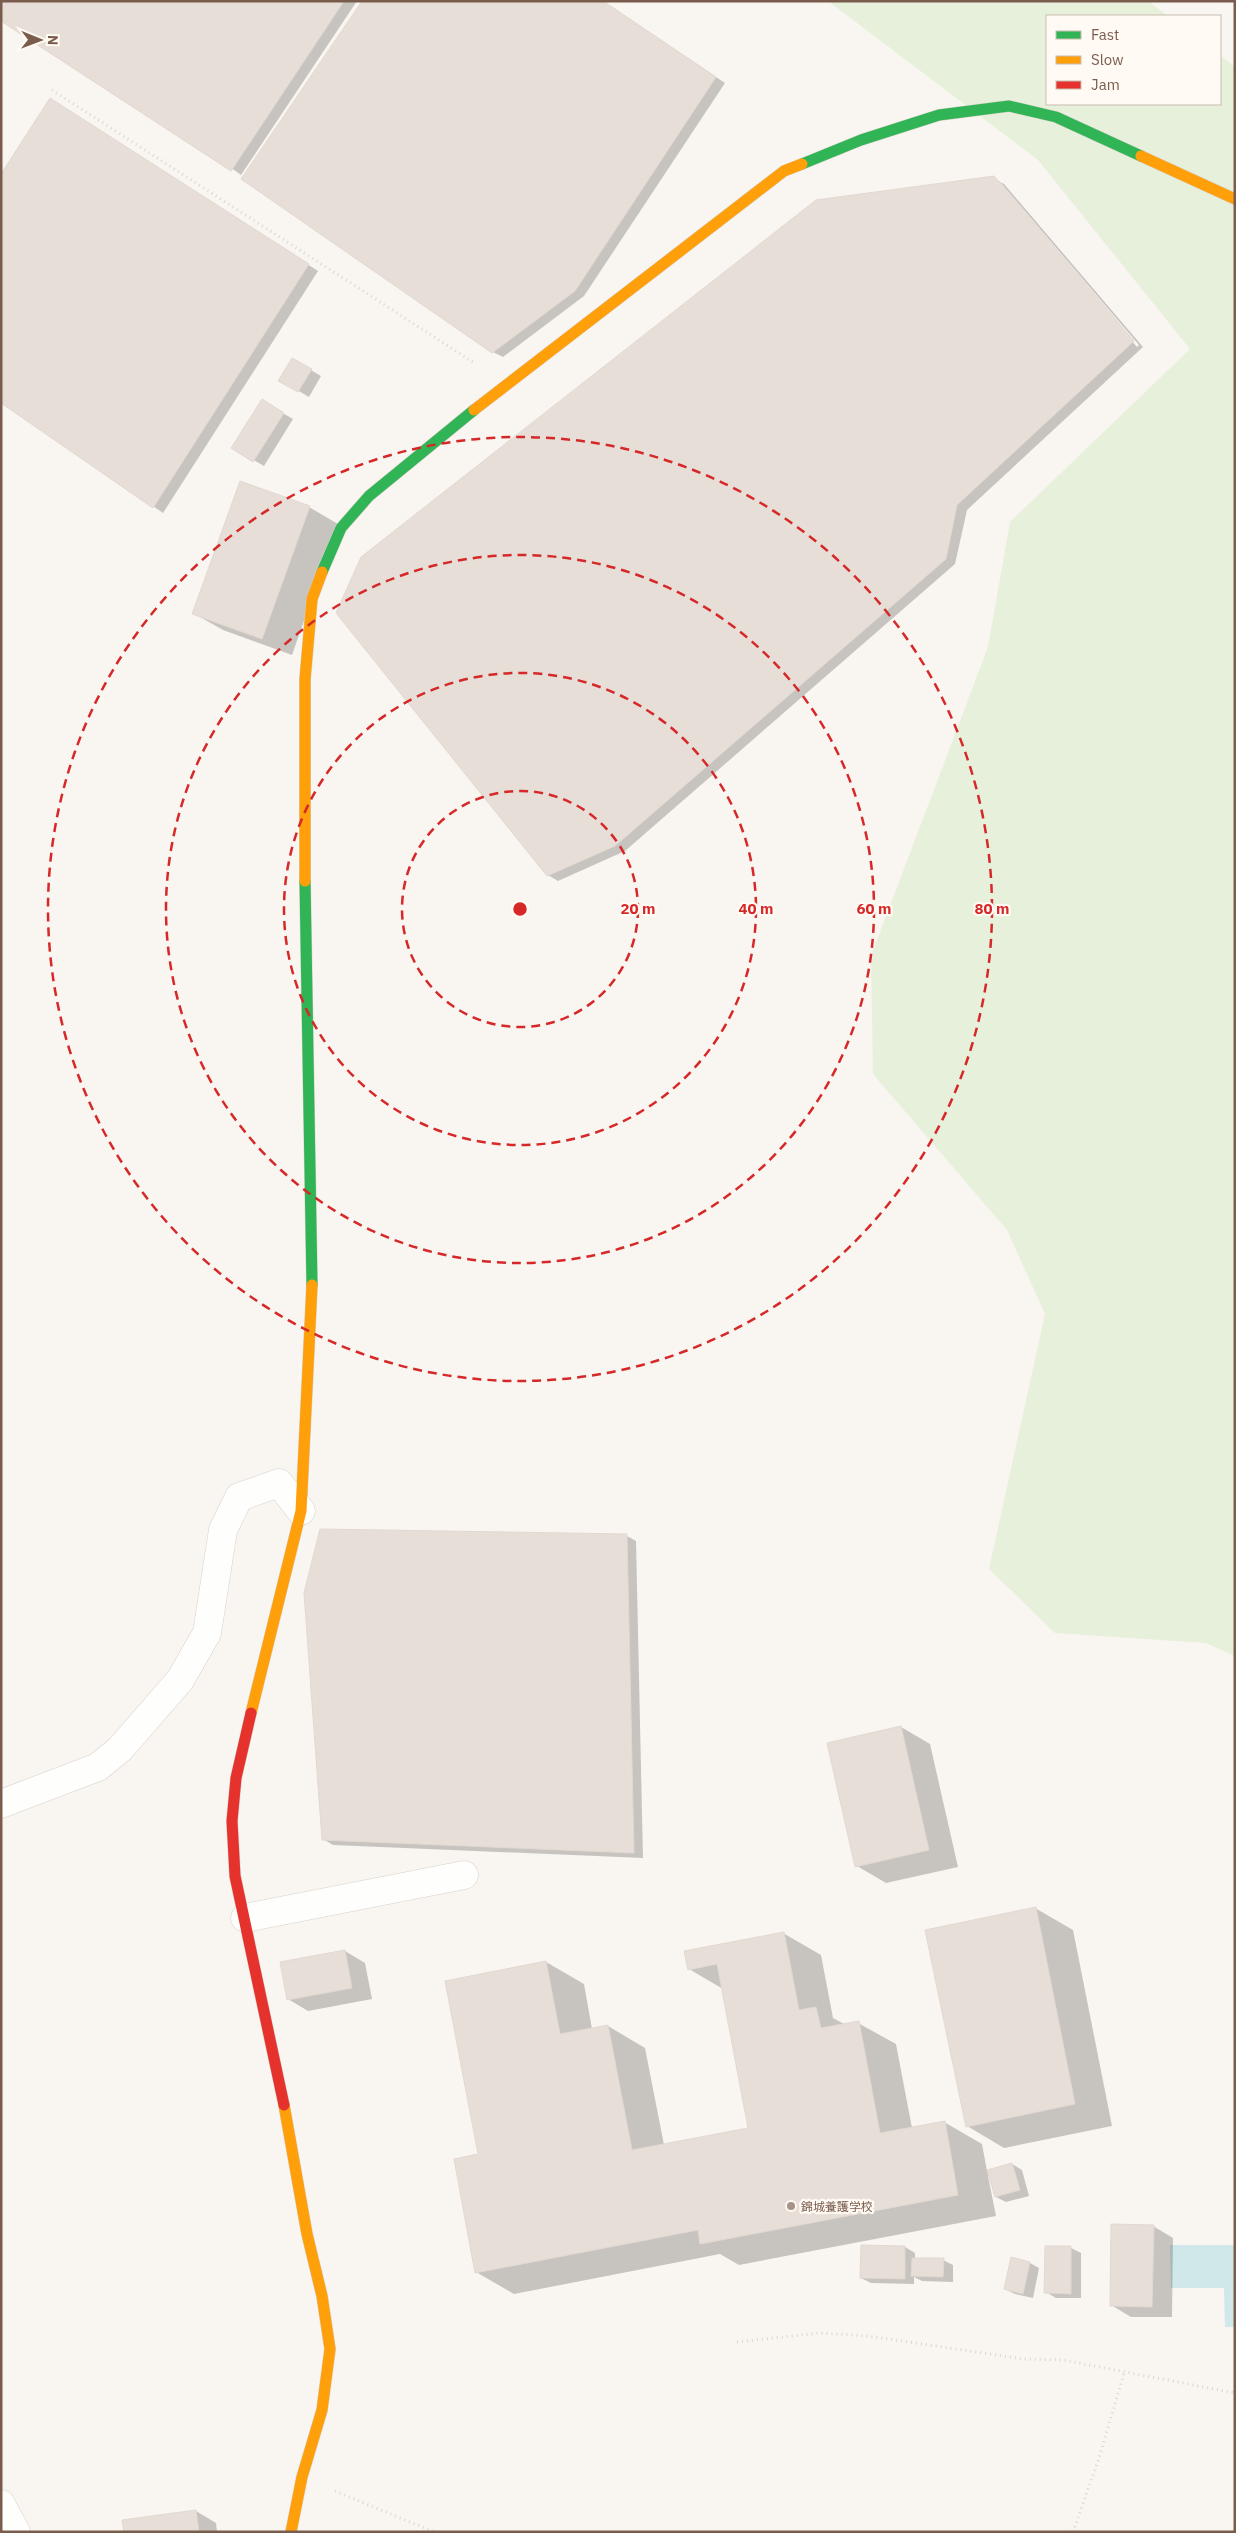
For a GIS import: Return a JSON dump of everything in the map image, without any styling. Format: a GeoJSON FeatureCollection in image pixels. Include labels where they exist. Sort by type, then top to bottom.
{"type":"FeatureCollection","features":[{"type":"Feature","properties":{"kind":"street"},"geometry":{"type":"LineString","coordinates":[[291,2532],[302,2477],[322,2410],[330,2350],[322,2296],[307,2234],[293,2146],[235,1876],[232,1821],[236,1778],[288,1558],[301,1511],[312,1292],[305,940],[304,679],[312,599],[341,528],[369,496],[506,384],[784,171],[861,140],[939,114],[1009,106],[1056,117],[1235,199]]}},
{"type":"Feature","properties":{"kind":"street"},"geometry":{"type":"LineString","coordinates":[[1,1804],[98,1767],[120,1749],[180,1680],[207,1632],[223,1530],[238,1497],[279,1483],[301,1511]]}},
{"type":"Feature","properties":{"kind":"street"},"geometry":{"type":"LineString","coordinates":[[245,1918],[464,1875]]}},
{"type":"Feature","properties":{"kind":"street"},"geometry":{"type":"LineString","coordinates":[[1,2504],[16,2532]]}},
{"type":"Feature","properties":{"kind":"path"},"geometry":{"type":"LineString","coordinates":[[52,90],[506,384]]}},
{"type":"Feature","properties":{"kind":"path"},"geometry":{"type":"LineString","coordinates":[[737,2342],[820,2333],[868,2336],[1024,2359],[1063,2360],[1125,2370],[1235,2393]]}},
{"type":"Feature","properties":{"kind":"path"},"geometry":{"type":"LineString","coordinates":[[1072,2532],[1099,2458],[1125,2370]]}},
{"type":"Feature","properties":{"kind":"path"},"geometry":{"type":"LineString","coordinates":[[302,2477],[434,2532]]}},
{"type":"Feature","properties":{"kind":"green space"},"geometry":{"type":"Polygon","coordinates":[[[828,1],[1148,1],[1167,15],[1046,15],[1046,105],[1221,105],[1221,56],[1235,67],[1235,1656],[1206,1643],[1055,1633],[989,1569],[1045,1314],[1007,1230],[873,1074],[871,956],[988,647],[1010,522],[1190,349],[1038,160],[828,1]]]}},
{"type":"Feature","properties":{"kind":"water"},"geometry":{"type":"Polygon","coordinates":[[[1170,2245],[1235,2245],[1235,2327],[1225,2327],[1224,2288],[1171,2288],[1170,2245]]]}},
{"type":"Feature","properties":{"kind":"building"},"geometry":{"type":"Polygon","coordinates":[[[1,1],[344,1],[231,171],[1,21],[1,1]]]}},
{"type":"Feature","properties":{"kind":"building"},"geometry":{"type":"Polygon","coordinates":[[[362,1],[603,1],[716,77],[575,291],[492,353],[241,179],[362,1]]]}},
{"type":"Feature","properties":{"kind":"building"},"geometry":{"type":"Polygon","coordinates":[[[50,98],[309,264],[153,508],[1,403],[1,174],[50,98]]]}},
{"type":"Feature","properties":{"kind":"building"},"geometry":{"type":"Polygon","coordinates":[[[994,176],[1134,341],[957,505],[946,559],[615,846],[547,876],[336,613],[361,557],[816,200],[994,176]]]}},
{"type":"Feature","properties":{"kind":"building"},"geometry":{"type":"Polygon","coordinates":[[[292,358],[312,369],[298,392],[278,381],[292,358]]]}},
{"type":"Feature","properties":{"kind":"building"},"geometry":{"type":"Polygon","coordinates":[[[262,399],[284,413],[253,462],[231,448],[262,399]]]}},
{"type":"Feature","properties":{"kind":"building"},"geometry":{"type":"Polygon","coordinates":[[[240,481],[310,506],[262,639],[192,614],[240,481]]]}},
{"type":"Feature","properties":{"kind":"building"},"geometry":{"type":"Polygon","coordinates":[[[320,1529],[627,1534],[634,1853],[322,1840],[304,1593],[320,1529]]]}},
{"type":"Feature","properties":{"kind":"building"},"geometry":{"type":"Polygon","coordinates":[[[901,1726],[929,1850],[855,1867],[827,1743],[901,1726]]]}},
{"type":"Feature","properties":{"kind":"building"},"geometry":{"type":"Polygon","coordinates":[[[1036,1907],[1075,2104],[966,2127],[925,1930],[1036,1907]]]}},
{"type":"Feature","properties":{"kind":"building"},"geometry":{"type":"Polygon","coordinates":[[[784,1932],[799,2010],[816,2007],[821,2028],[859,2021],[880,2133],[945,2121],[958,2195],[700,2244],[698,2230],[475,2273],[454,2159],[478,2154],[445,1981],[546,1961],[560,2034],[608,2025],[632,2150],[748,2128],[717,1964],[688,1970],[684,1951],[784,1932]]]}},
{"type":"Feature","properties":{"kind":"building"},"geometry":{"type":"Polygon","coordinates":[[[345,1950],[352,1988],[287,2000],[280,1962],[345,1950]]]}},
{"type":"Feature","properties":{"kind":"building"},"geometry":{"type":"Polygon","coordinates":[[[1012,2163],[1020,2190],[995,2197],[987,2170],[1012,2163]]]}},
{"type":"Feature","properties":{"kind":"building"},"geometry":{"type":"Polygon","coordinates":[[[1111,2224],[1154,2225],[1152,2307],[1110,2306],[1111,2224]]]}},
{"type":"Feature","properties":{"kind":"building"},"geometry":{"type":"Polygon","coordinates":[[[861,2245],[905,2246],[905,2279],[860,2278],[861,2245]]]}},
{"type":"Feature","properties":{"kind":"building"},"geometry":{"type":"Polygon","coordinates":[[[1045,2246],[1071,2246],[1071,2294],[1044,2293],[1045,2246]]]}},
{"type":"Feature","properties":{"kind":"building"},"geometry":{"type":"Polygon","coordinates":[[[1011,2257],[1030,2262],[1023,2294],[1004,2289],[1011,2257]]]}},
{"type":"Feature","properties":{"kind":"building"},"geometry":{"type":"Polygon","coordinates":[[[912,2258],[944,2258],[943,2277],[911,2276],[912,2258]]]}},
{"type":"Feature","properties":{"kind":"building"},"geometry":{"type":"Polygon","coordinates":[[[196,2510],[199,2532],[124,2532],[122,2520],[196,2510]]]}},
{"type":"Feature","properties":{"kind":"traffic: fast"},"geometry":{"type":"LineString","coordinates":[[802,164],[861,140],[939,115],[1009,106],[1056,117],[1141,156]]}},
{"type":"Feature","properties":{"kind":"traffic: fast"},"geometry":{"type":"LineString","coordinates":[[322,572],[341,528],[369,496],[474,410]]}},
{"type":"Feature","properties":{"kind":"traffic: fast"},"geometry":{"type":"LineString","coordinates":[[305,881],[312,1285]]}},
{"type":"Feature","properties":{"kind":"traffic: slow"},"geometry":{"type":"LineString","coordinates":[[1141,156],[1235,199]]}},
{"type":"Feature","properties":{"kind":"traffic: slow"},"geometry":{"type":"LineString","coordinates":[[474,410],[784,171],[802,164]]}},
{"type":"Feature","properties":{"kind":"traffic: slow"},"geometry":{"type":"LineString","coordinates":[[305,881],[305,679],[312,599],[322,572]]}},
{"type":"Feature","properties":{"kind":"traffic: slow"},"geometry":{"type":"LineString","coordinates":[[251,1713],[301,1511],[312,1285]]}},
{"type":"Feature","properties":{"kind":"traffic: slow"},"geometry":{"type":"LineString","coordinates":[[284,2105],[307,2234],[322,2296],[330,2349],[322,2410],[302,2477],[291,2532]]}},
{"type":"Feature","properties":{"kind":"traffic: jam"},"geometry":{"type":"LineString","coordinates":[[251,1713],[236,1778],[232,1821],[235,1876],[284,2105]]}},
{"type":"Feature","properties":{"kind":"place","name":"錦城養護学校"},"geometry":{"type":"Point","coordinates":[791,2206]}}]}
